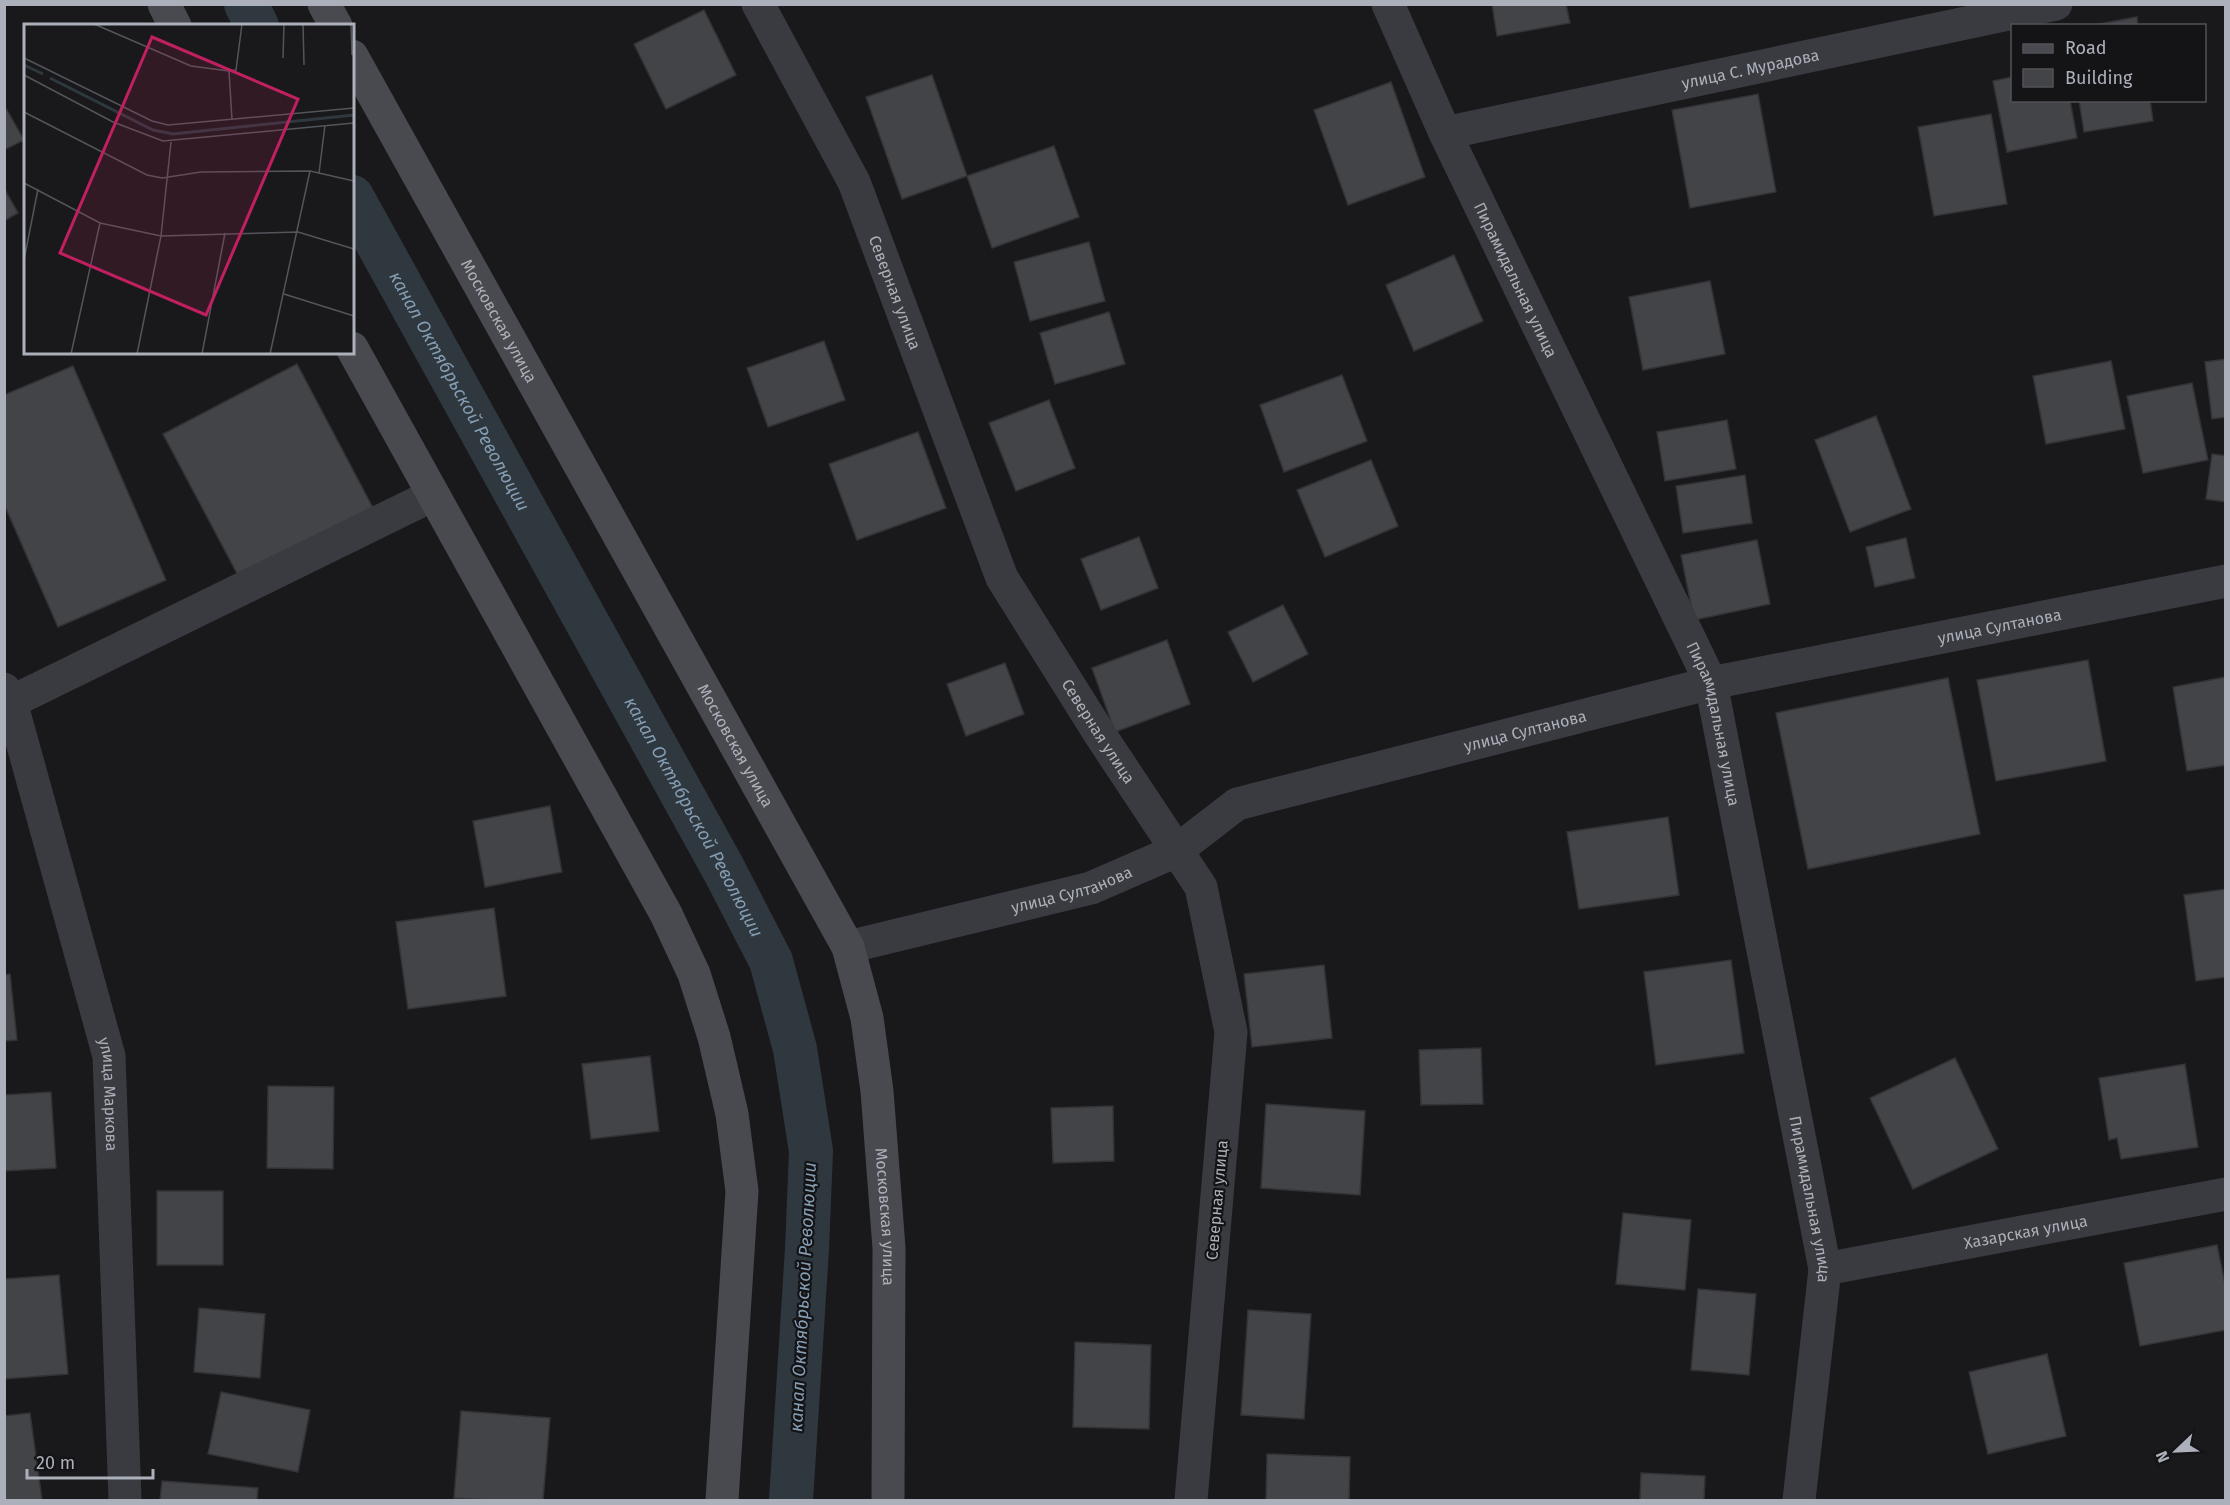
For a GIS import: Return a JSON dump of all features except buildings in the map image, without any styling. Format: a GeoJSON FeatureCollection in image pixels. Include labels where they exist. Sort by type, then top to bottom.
{"type":"FeatureCollection","features":[{"type":"Feature","properties":{"kind":"main road"},"geometry":{"type":"LineString","coordinates":[[164,4],[174,24]]}},
{"type":"Feature","properties":{"kind":"main road"},"geometry":{"type":"LineString","coordinates":[[324,4],[335,24]]}},
{"type":"Feature","properties":{"kind":"main road","name":"Московская улица"},"geometry":{"type":"LineString","coordinates":[[354,60],[848,947],[867,1018],[877,1091],[889,1248],[888,1500]]}},
{"type":"Feature","properties":{"kind":"main road"},"geometry":{"type":"LineString","coordinates":[[354,352],[666,914],[694,974],[714,1037],[732,1114],[742,1191],[722,1500]]}},
{"type":"Feature","properties":{"kind":"street","name":"Северная улица"},"geometry":{"type":"LineString","coordinates":[[758,4],[854,182],[1002,578],[1201,887],[1231,1032],[1191,1500]]}},
{"type":"Feature","properties":{"kind":"street","name":"Пирамидальная улица"},"geometry":{"type":"LineString","coordinates":[[1388,4],[1445,133],[1711,683],[1825,1269],[1799,1500]]}},
{"type":"Feature","properties":{"kind":"street","name":"улица С. Мурадова"},"geometry":{"type":"LineString","coordinates":[[1445,133],[2056,4]]}},
{"type":"Feature","properties":{"kind":"street"},"geometry":{"type":"LineString","coordinates":[[8,696],[433,495]]}},
{"type":"Feature","properties":{"kind":"street","name":"улица Султанова"},"geometry":{"type":"LineString","coordinates":[[848,947],[1091,888],[1176,851],[1237,804],[1711,683],[2226,581]]}},
{"type":"Feature","properties":{"kind":"street","name":"улица Маркова"},"geometry":{"type":"LineString","coordinates":[[8,696],[109,1056],[125,1500]]}},
{"type":"Feature","properties":{"kind":"street","name":"Хазарская улица"},"geometry":{"type":"LineString","coordinates":[[1825,1269],[2226,1194]]}},
{"type":"Feature","properties":{"kind":"waterway","name":"канал Октябрьской Революции"},"geometry":{"type":"LineString","coordinates":[[246,4],[256,24]]}},
{"type":"Feature","properties":{"kind":"waterway","name":"канал Октябрьской Революции"},"geometry":{"type":"LineString","coordinates":[[354,201],[724,870],[771,961],[795,1049],[811,1151],[791,1500]]}}]}
